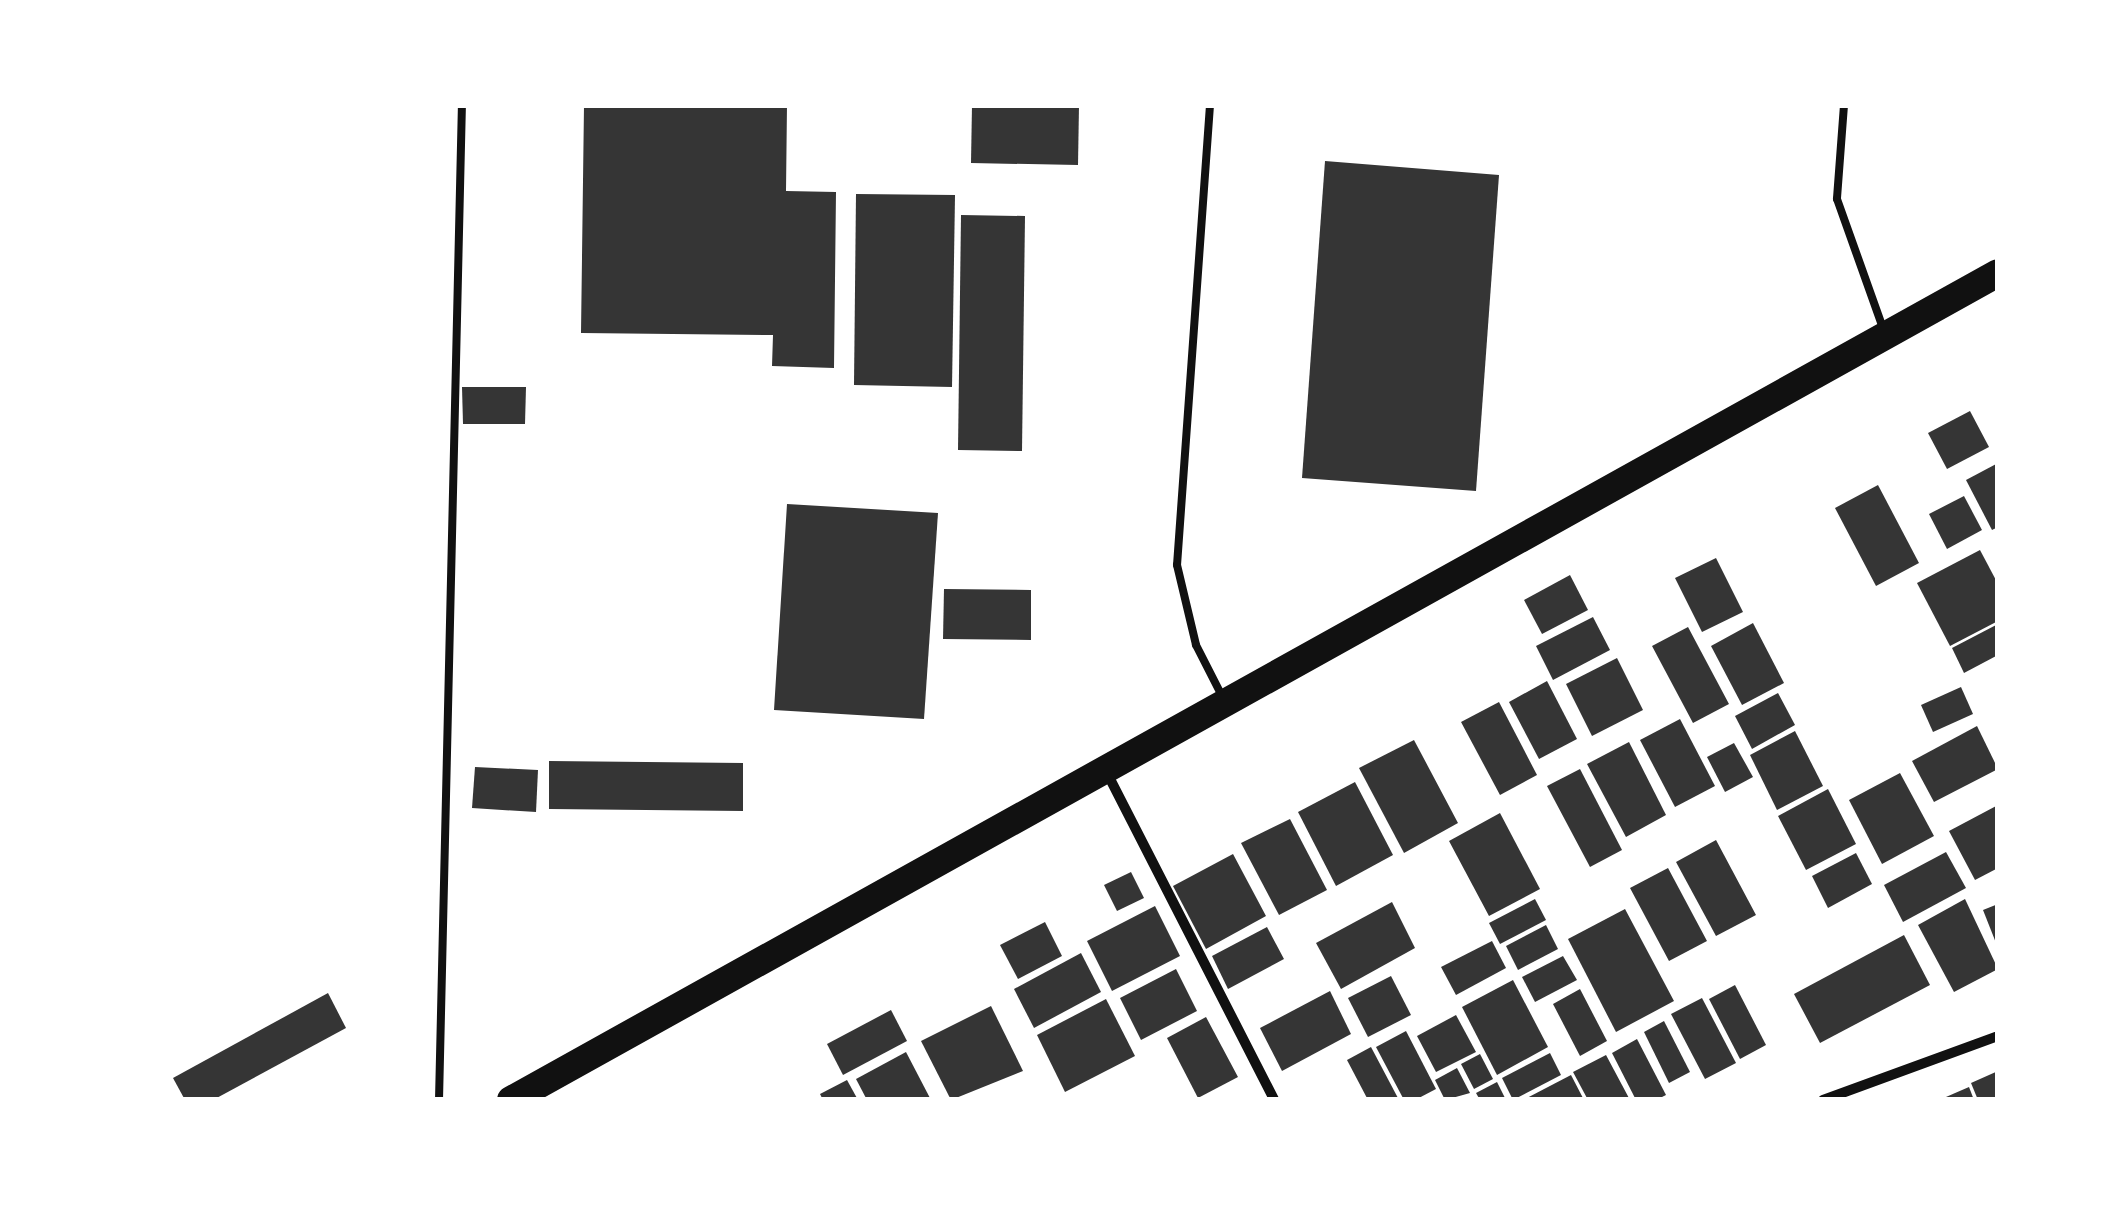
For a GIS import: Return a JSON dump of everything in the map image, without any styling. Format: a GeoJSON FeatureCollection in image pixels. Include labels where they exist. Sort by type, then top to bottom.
{"type":"FeatureCollection","features":[{"type":"Feature","properties":{"kind":"highway"},"geometry":{"type":"LineString","coordinates":[[511,1100],[1103,766],[1998,273]]}},
{"type":"Feature","properties":{"kind":"street"},"geometry":{"type":"LineString","coordinates":[[1103,766],[1274,1100]]}},
{"type":"Feature","properties":{"kind":"street"},"geometry":{"type":"LineString","coordinates":[[1824,1100],[1998,1036]]}},
{"type":"Feature","properties":{"kind":"lane"},"geometry":{"type":"LineString","coordinates":[[439,1100],[462,105]]}},
{"type":"Feature","properties":{"kind":"lane"},"geometry":{"type":"LineString","coordinates":[[1210,105],[1177,565],[1196,645],[1225,701]]}},
{"type":"Feature","properties":{"kind":"lane"},"geometry":{"type":"LineString","coordinates":[[1844,105],[1837,199],[1886,335]]}},
{"type":"Feature","properties":{"kind":"building"},"geometry":{"type":"Polygon","coordinates":[[[584,105],[787,105],[786,191],[836,192],[834,368],[772,366],[773,335],[581,333],[584,105]]]}},
{"type":"Feature","properties":{"kind":"building"},"geometry":{"type":"Polygon","coordinates":[[[972,105],[1079,105],[1078,165],[971,163],[972,105]]]}},
{"type":"Feature","properties":{"kind":"building"},"geometry":{"type":"Polygon","coordinates":[[[1325,161],[1499,175],[1476,491],[1302,478],[1325,161]]]}},
{"type":"Feature","properties":{"kind":"building"},"geometry":{"type":"Polygon","coordinates":[[[856,194],[955,195],[952,387],[854,385],[856,194]]]}},
{"type":"Feature","properties":{"kind":"building"},"geometry":{"type":"Polygon","coordinates":[[[961,215],[1025,216],[1022,451],[958,450],[961,215]]]}},
{"type":"Feature","properties":{"kind":"building"},"geometry":{"type":"Polygon","coordinates":[[[462,387],[526,387],[525,424],[463,424],[462,387]]]}},
{"type":"Feature","properties":{"kind":"building"},"geometry":{"type":"Polygon","coordinates":[[[1970,411],[1989,447],[1947,469],[1928,433],[1970,411]]]}},
{"type":"Feature","properties":{"kind":"building"},"geometry":{"type":"Polygon","coordinates":[[[1998,463],[1998,527],[1992,530],[1966,480],[1998,463]]]}},
{"type":"Feature","properties":{"kind":"building"},"geometry":{"type":"Polygon","coordinates":[[[1878,485],[1919,563],[1876,586],[1835,508],[1878,485]]]}},
{"type":"Feature","properties":{"kind":"building"},"geometry":{"type":"Polygon","coordinates":[[[1964,496],[1982,530],[1947,549],[1929,514],[1964,496]]]}},
{"type":"Feature","properties":{"kind":"building"},"geometry":{"type":"Polygon","coordinates":[[[787,504],[938,513],[924,719],[774,710],[787,504]]]}},
{"type":"Feature","properties":{"kind":"building"},"geometry":{"type":"Polygon","coordinates":[[[1980,550],[1998,584],[1998,621],[1950,646],[1917,583],[1980,550]]]}},
{"type":"Feature","properties":{"kind":"building"},"geometry":{"type":"Polygon","coordinates":[[[1716,558],[1743,612],[1702,632],[1675,578],[1716,558]]]}},
{"type":"Feature","properties":{"kind":"building"},"geometry":{"type":"Polygon","coordinates":[[[1570,575],[1588,610],[1542,634],[1524,600],[1570,575]]]}},
{"type":"Feature","properties":{"kind":"building"},"geometry":{"type":"Polygon","coordinates":[[[944,589],[1031,590],[1031,640],[943,639],[944,589]]]}},
{"type":"Feature","properties":{"kind":"building"},"geometry":{"type":"Polygon","coordinates":[[[1593,617],[1610,650],[1553,680],[1536,646],[1593,617]]]}},
{"type":"Feature","properties":{"kind":"building"},"geometry":{"type":"Polygon","coordinates":[[[1753,623],[1784,683],[1742,705],[1711,646],[1753,623]]]}},
{"type":"Feature","properties":{"kind":"building"},"geometry":{"type":"Polygon","coordinates":[[[1998,624],[1998,655],[1964,673],[1952,648],[1998,624]]]}},
{"type":"Feature","properties":{"kind":"building"},"geometry":{"type":"Polygon","coordinates":[[[1688,627],[1729,704],[1693,723],[1652,646],[1688,627]]]}},
{"type":"Feature","properties":{"kind":"building"},"geometry":{"type":"Polygon","coordinates":[[[1617,658],[1643,710],[1592,736],[1566,684],[1617,658]]]}},
{"type":"Feature","properties":{"kind":"building"},"geometry":{"type":"Polygon","coordinates":[[[1547,681],[1577,739],[1539,759],[1509,702],[1547,681]]]}},
{"type":"Feature","properties":{"kind":"building"},"geometry":{"type":"Polygon","coordinates":[[[1961,687],[1973,714],[1933,732],[1921,705],[1961,687]]]}},
{"type":"Feature","properties":{"kind":"building"},"geometry":{"type":"Polygon","coordinates":[[[1778,693],[1795,725],[1752,749],[1735,716],[1778,693]]]}},
{"type":"Feature","properties":{"kind":"building"},"geometry":{"type":"Polygon","coordinates":[[[1499,702],[1537,775],[1500,795],[1461,722],[1499,702]]]}},
{"type":"Feature","properties":{"kind":"building"},"geometry":{"type":"Polygon","coordinates":[[[1680,719],[1715,786],[1675,807],[1640,740],[1680,719]]]}},
{"type":"Feature","properties":{"kind":"building"},"geometry":{"type":"Polygon","coordinates":[[[1977,726],[1998,769],[1934,802],[1912,761],[1977,726]]]}},
{"type":"Feature","properties":{"kind":"building"},"geometry":{"type":"Polygon","coordinates":[[[1795,731],[1823,786],[1777,810],[1750,755],[1795,731]]]}},
{"type":"Feature","properties":{"kind":"building"},"geometry":{"type":"Polygon","coordinates":[[[1414,740],[1458,823],[1404,853],[1359,768],[1414,740]]]}},
{"type":"Feature","properties":{"kind":"building"},"geometry":{"type":"Polygon","coordinates":[[[1629,742],[1666,815],[1626,837],[1587,764],[1629,742]]]}},
{"type":"Feature","properties":{"kind":"building"},"geometry":{"type":"Polygon","coordinates":[[[1734,743],[1753,777],[1725,792],[1707,757],[1734,743]]]}},
{"type":"Feature","properties":{"kind":"building"},"geometry":{"type":"Polygon","coordinates":[[[549,761],[743,763],[743,811],[549,809],[549,761]]]}},
{"type":"Feature","properties":{"kind":"building"},"geometry":{"type":"Polygon","coordinates":[[[475,767],[538,770],[536,812],[472,808],[475,767]]]}},
{"type":"Feature","properties":{"kind":"building"},"geometry":{"type":"Polygon","coordinates":[[[1580,769],[1622,850],[1590,867],[1547,786],[1580,769]]]}},
{"type":"Feature","properties":{"kind":"building"},"geometry":{"type":"Polygon","coordinates":[[[1900,773],[1934,836],[1882,864],[1849,800],[1900,773]]]}},
{"type":"Feature","properties":{"kind":"building"},"geometry":{"type":"Polygon","coordinates":[[[1355,782],[1393,855],[1336,886],[1298,812],[1355,782]]]}},
{"type":"Feature","properties":{"kind":"building"},"geometry":{"type":"Polygon","coordinates":[[[1828,789],[1856,844],[1806,870],[1778,816],[1828,789]]]}},
{"type":"Feature","properties":{"kind":"building"},"geometry":{"type":"Polygon","coordinates":[[[1998,805],[1998,868],[1975,880],[1949,831],[1998,805]]]}},
{"type":"Feature","properties":{"kind":"building"},"geometry":{"type":"Polygon","coordinates":[[[1500,813],[1540,889],[1489,916],[1449,841],[1500,813]]]}},
{"type":"Feature","properties":{"kind":"building"},"geometry":{"type":"Polygon","coordinates":[[[1290,819],[1327,890],[1279,915],[1241,843],[1290,819]]]}},
{"type":"Feature","properties":{"kind":"building"},"geometry":{"type":"Polygon","coordinates":[[[1716,840],[1756,915],[1716,936],[1676,862],[1716,840]]]}},
{"type":"Feature","properties":{"kind":"building"},"geometry":{"type":"Polygon","coordinates":[[[1946,852],[1966,888],[1903,922],[1884,885],[1946,852]]]}},
{"type":"Feature","properties":{"kind":"building"},"geometry":{"type":"Polygon","coordinates":[[[1856,853],[1872,884],[1828,908],[1812,876],[1856,853]]]}},
{"type":"Feature","properties":{"kind":"building"},"geometry":{"type":"Polygon","coordinates":[[[1233,854],[1266,916],[1206,949],[1173,886],[1233,854]]]}},
{"type":"Feature","properties":{"kind":"building"},"geometry":{"type":"Polygon","coordinates":[[[1668,868],[1707,941],[1669,961],[1630,888],[1668,868]]]}},
{"type":"Feature","properties":{"kind":"building"},"geometry":{"type":"Polygon","coordinates":[[[1131,872],[1144,898],[1117,911],[1104,885],[1131,872]]]}},
{"type":"Feature","properties":{"kind":"building"},"geometry":{"type":"Polygon","coordinates":[[[1535,899],[1546,920],[1500,944],[1489,923],[1535,899]]]}},
{"type":"Feature","properties":{"kind":"building"},"geometry":{"type":"Polygon","coordinates":[[[1965,899],[1998,969],[1954,992],[1918,925],[1965,899]]]}},
{"type":"Feature","properties":{"kind":"building"},"geometry":{"type":"Polygon","coordinates":[[[1392,902],[1415,948],[1341,989],[1316,943],[1392,902]]]}},
{"type":"Feature","properties":{"kind":"building"},"geometry":{"type":"Polygon","coordinates":[[[1998,904],[1998,948],[1983,910],[1998,904]]]}},
{"type":"Feature","properties":{"kind":"building"},"geometry":{"type":"Polygon","coordinates":[[[1155,906],[1180,956],[1112,991],[1087,941],[1155,906]]]}},
{"type":"Feature","properties":{"kind":"building"},"geometry":{"type":"Polygon","coordinates":[[[1625,909],[1674,1001],[1616,1032],[1568,939],[1625,909]]]}},
{"type":"Feature","properties":{"kind":"building"},"geometry":{"type":"Polygon","coordinates":[[[1045,922],[1062,956],[1018,979],[1000,945],[1045,922]]]}},
{"type":"Feature","properties":{"kind":"building"},"geometry":{"type":"Polygon","coordinates":[[[1546,925],[1558,949],[1518,970],[1506,946],[1546,925]]]}},
{"type":"Feature","properties":{"kind":"building"},"geometry":{"type":"Polygon","coordinates":[[[1267,927],[1284,959],[1228,989],[1212,956],[1267,927]]]}},
{"type":"Feature","properties":{"kind":"building"},"geometry":{"type":"Polygon","coordinates":[[[1904,935],[1930,985],[1820,1043],[1794,994],[1904,935]]]}},
{"type":"Feature","properties":{"kind":"building"},"geometry":{"type":"Polygon","coordinates":[[[1492,941],[1506,968],[1456,995],[1441,967],[1492,941]]]}},
{"type":"Feature","properties":{"kind":"building"},"geometry":{"type":"Polygon","coordinates":[[[1081,953],[1101,992],[1034,1028],[1014,989],[1081,953]]]}},
{"type":"Feature","properties":{"kind":"building"},"geometry":{"type":"Polygon","coordinates":[[[1563,956],[1577,980],[1535,1002],[1522,977],[1563,956]]]}},
{"type":"Feature","properties":{"kind":"building"},"geometry":{"type":"Polygon","coordinates":[[[1176,969],[1197,1011],[1141,1040],[1120,998],[1176,969]]]}},
{"type":"Feature","properties":{"kind":"building"},"geometry":{"type":"Polygon","coordinates":[[[1391,976],[1411,1015],[1368,1037],[1348,998],[1391,976]]]}},
{"type":"Feature","properties":{"kind":"building"},"geometry":{"type":"Polygon","coordinates":[[[1513,980],[1548,1047],[1497,1075],[1462,1007],[1513,980]]]}},
{"type":"Feature","properties":{"kind":"building"},"geometry":{"type":"Polygon","coordinates":[[[1735,985],[1766,1045],[1740,1059],[1709,999],[1735,985]]]}},
{"type":"Feature","properties":{"kind":"building"},"geometry":{"type":"Polygon","coordinates":[[[1580,989],[1607,1041],[1580,1056],[1553,1004],[1580,989]]]}},
{"type":"Feature","properties":{"kind":"building"},"geometry":{"type":"Polygon","coordinates":[[[1330,991],[1351,1034],[1282,1071],[1260,1028],[1330,991]]]}},
{"type":"Feature","properties":{"kind":"building"},"geometry":{"type":"Polygon","coordinates":[[[328,993],[346,1028],[213,1100],[185,1100],[173,1078],[328,993]]]}},
{"type":"Feature","properties":{"kind":"building"},"geometry":{"type":"Polygon","coordinates":[[[1702,998],[1736,1063],[1705,1079],[1671,1014],[1702,998]]]}},
{"type":"Feature","properties":{"kind":"building"},"geometry":{"type":"Polygon","coordinates":[[[1106,999],[1135,1056],[1065,1092],[1037,1035],[1106,999]]]}},
{"type":"Feature","properties":{"kind":"building"},"geometry":{"type":"Polygon","coordinates":[[[991,1006],[1023,1071],[951,1100],[921,1041],[991,1006]]]}},
{"type":"Feature","properties":{"kind":"building"},"geometry":{"type":"Polygon","coordinates":[[[891,1010],[907,1041],[843,1075],[827,1044],[891,1010]]]}},
{"type":"Feature","properties":{"kind":"building"},"geometry":{"type":"Polygon","coordinates":[[[1456,1015],[1476,1052],[1436,1072],[1417,1036],[1456,1015]]]}},
{"type":"Feature","properties":{"kind":"building"},"geometry":{"type":"Polygon","coordinates":[[[1206,1017],[1238,1077],[1198,1098],[1167,1038],[1206,1017]]]}},
{"type":"Feature","properties":{"kind":"building"},"geometry":{"type":"Polygon","coordinates":[[[1664,1021],[1690,1072],[1669,1083],[1644,1032],[1664,1021]]]}},
{"type":"Feature","properties":{"kind":"building"},"geometry":{"type":"Polygon","coordinates":[[[1406,1031],[1436,1089],[1415,1100],[1404,1100],[1376,1047],[1406,1031]]]}},
{"type":"Feature","properties":{"kind":"building"},"geometry":{"type":"Polygon","coordinates":[[[1637,1039],[1666,1095],[1656,1100],[1636,1100],[1612,1053],[1637,1039]]]}},
{"type":"Feature","properties":{"kind":"building"},"geometry":{"type":"Polygon","coordinates":[[[1371,1047],[1399,1100],[1368,1100],[1347,1060],[1371,1047]]]}},
{"type":"Feature","properties":{"kind":"building"},"geometry":{"type":"Polygon","coordinates":[[[906,1052],[931,1100],[867,1100],[856,1079],[906,1052]]]}},
{"type":"Feature","properties":{"kind":"building"},"geometry":{"type":"Polygon","coordinates":[[[1550,1053],[1561,1075],[1513,1100],[1502,1078],[1550,1053]]]}},
{"type":"Feature","properties":{"kind":"building"},"geometry":{"type":"Polygon","coordinates":[[[1480,1054],[1493,1079],[1474,1089],[1461,1064],[1480,1054]]]}},
{"type":"Feature","properties":{"kind":"building"},"geometry":{"type":"Polygon","coordinates":[[[1606,1055],[1630,1100],[1588,1100],[1573,1072],[1606,1055]]]}},
{"type":"Feature","properties":{"kind":"building"},"geometry":{"type":"Polygon","coordinates":[[[1457,1068],[1470,1093],[1445,1100],[1435,1080],[1457,1068]]]}},
{"type":"Feature","properties":{"kind":"building"},"geometry":{"type":"Polygon","coordinates":[[[1998,1071],[1998,1100],[1978,1100],[1971,1083],[1998,1071]]]}},
{"type":"Feature","properties":{"kind":"building"},"geometry":{"type":"Polygon","coordinates":[[[1571,1075],[1584,1100],[1523,1100],[1571,1075]]]}},
{"type":"Feature","properties":{"kind":"building"},"geometry":{"type":"Polygon","coordinates":[[[847,1080],[858,1100],[823,1100],[820,1094],[847,1080]]]}},
{"type":"Feature","properties":{"kind":"building"},"geometry":{"type":"Polygon","coordinates":[[[1497,1082],[1506,1100],[1480,1100],[1476,1093],[1497,1082]]]}},
{"type":"Feature","properties":{"kind":"building"},"geometry":{"type":"Polygon","coordinates":[[[1969,1087],[1974,1100],[1939,1100],[1969,1087]]]}}]}
